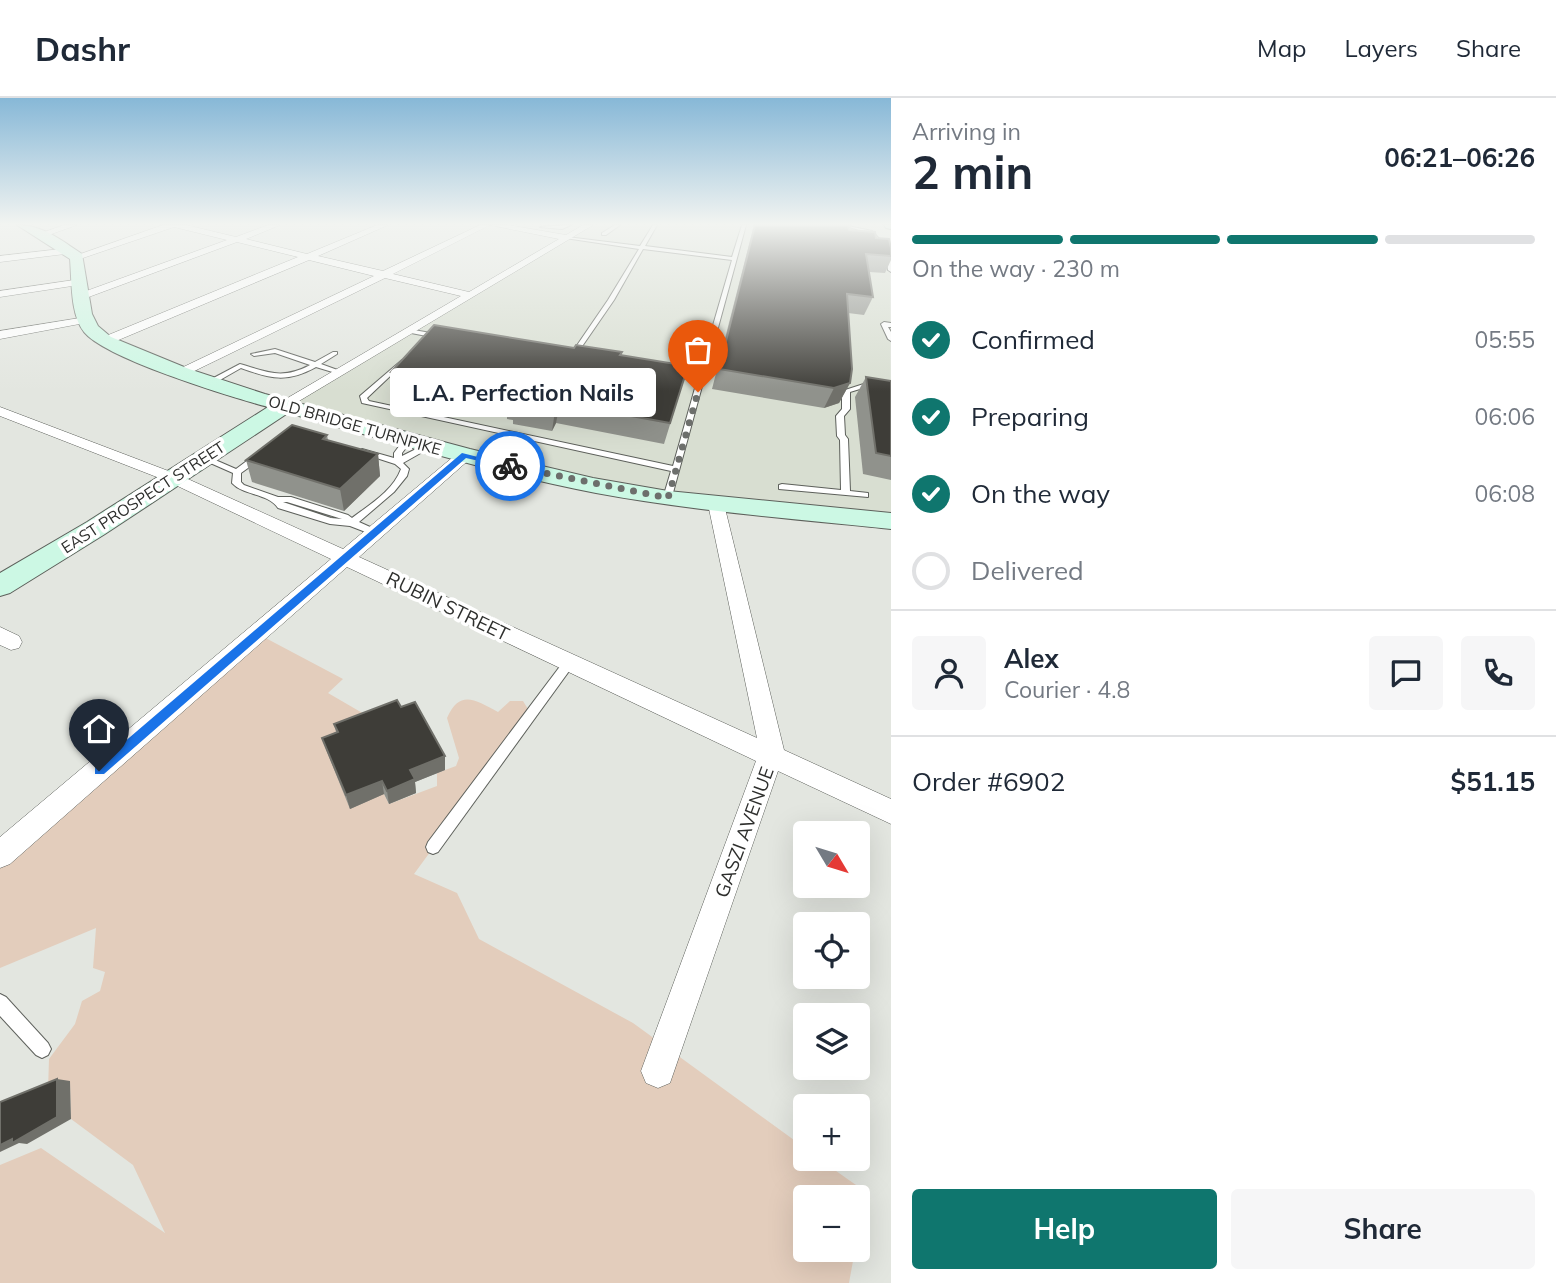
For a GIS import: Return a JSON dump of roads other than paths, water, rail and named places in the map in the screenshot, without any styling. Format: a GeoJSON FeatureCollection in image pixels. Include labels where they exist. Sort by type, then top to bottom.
{"type":"FeatureCollection","features":[{"type":"Feature","properties":{"kind":"street"},"geometry":{"type":"LineString","coordinates":[[0,335],[86,320],[79,280]]}},
{"type":"Feature","properties":{"kind":"street"},"geometry":{"type":"LineString","coordinates":[[0,293],[81,289],[108,280]]}},
{"type":"Feature","properties":{"kind":"street"},"geometry":{"type":"LineString","coordinates":[[105,341],[251,280]]}},
{"type":"Feature","properties":{"kind":"street"},"geometry":{"type":"LineString","coordinates":[[182,373],[372,280]]}},
{"type":"Feature","properties":{"kind":"street"},"geometry":{"type":"LineString","coordinates":[[410,280],[468,295]]}},
{"type":"Feature","properties":{"kind":"street"},"geometry":{"type":"LineString","coordinates":[[284,405],[494,280]]}},
{"type":"Feature","properties":{"kind":"street","name":"OLD BRIDGE TURNPIKE"},"geometry":{"type":"LineString","coordinates":[[86,320],[91,329],[105,341],[182,373],[284,405],[465,455],[593,485],[668,498],[891,521]]}},
{"type":"Feature","properties":{"kind":"street","name":"EAST PROSPECT STREET"},"geometry":{"type":"LineString","coordinates":[[0,586],[284,405]]}},
{"type":"Feature","properties":{"kind":"street","name":"RUBIN STREET"},"geometry":{"type":"LineString","coordinates":[[0,411],[173,478],[891,812]]}},
{"type":"Feature","properties":{"kind":"street"},"geometry":{"type":"LineString","coordinates":[[0,855],[465,455]]}},
{"type":"Feature","properties":{"kind":"street","name":"GASZI AVENUE"},"geometry":{"type":"LineString","coordinates":[[657,1071],[772,752],[717,504]]}},
{"type":"Feature","properties":{"kind":"lane"},"geometry":{"type":"LineString","coordinates":[[572,357],[622,280]]}},
{"type":"Feature","properties":{"kind":"lane"},"geometry":{"type":"LineString","coordinates":[[668,498],[728,280]]}},
{"type":"Feature","properties":{"kind":"lane"},"geometry":{"type":"LineString","coordinates":[[891,325],[884,324],[891,339]]}},
{"type":"Feature","properties":{"kind":"lane"},"geometry":{"type":"LineString","coordinates":[[408,331],[457,339]]}},
{"type":"Feature","properties":{"kind":"lane"},"geometry":{"type":"LineString","coordinates":[[421,343],[430,335]]}},
{"type":"Feature","properties":{"kind":"lane"},"geometry":{"type":"LineString","coordinates":[[254,354],[275,351],[339,372]]}},
{"type":"Feature","properties":{"kind":"lane"},"geometry":{"type":"LineString","coordinates":[[413,351],[363,398],[366,403],[676,469]]}},
{"type":"Feature","properties":{"kind":"lane"},"geometry":{"type":"LineString","coordinates":[[210,382],[240,366],[282,379],[293,377],[335,353]]}},
{"type":"Feature","properties":{"kind":"lane"},"geometry":{"type":"LineString","coordinates":[[559,355],[585,360]]}},
{"type":"Feature","properties":{"kind":"lane"},"geometry":{"type":"LineString","coordinates":[[240,366],[238,362],[245,358]]}},
{"type":"Feature","properties":{"kind":"lane"},"geometry":{"type":"LineString","coordinates":[[663,373],[701,380]]}},
{"type":"Feature","properties":{"kind":"lane"},"geometry":{"type":"LineString","coordinates":[[846,493],[844,439],[841,436],[840,416],[846,410],[846,391],[873,383],[891,384]]}},
{"type":"Feature","properties":{"kind":"lane"},"geometry":{"type":"LineString","coordinates":[[398,462],[398,453],[418,443]]}},
{"type":"Feature","properties":{"kind":"lane"},"geometry":{"type":"LineString","coordinates":[[398,462],[418,443]]}},
{"type":"Feature","properties":{"kind":"lane"},"geometry":{"type":"LineString","coordinates":[[271,447],[237,472],[236,483],[276,500],[281,506],[330,521],[352,523],[376,533]]}},
{"type":"Feature","properties":{"kind":"lane"},"geometry":{"type":"LineString","coordinates":[[352,523],[398,484],[405,468],[398,462],[355,450]]}},
{"type":"Feature","properties":{"kind":"lane"},"geometry":{"type":"LineString","coordinates":[[203,458],[237,472]]}},
{"type":"Feature","properties":{"kind":"lane"},"geometry":{"type":"LineString","coordinates":[[782,487],[865,495]]}},
{"type":"Feature","properties":{"kind":"lane"},"geometry":{"type":"LineString","coordinates":[[433,847],[568,664]]}},
{"type":"Feature","properties":{"kind":"lane"},"geometry":{"type":"LineString","coordinates":[[0,1003],[42,1049]]}},
{"type":"Feature","properties":{"kind":"place","name":"L.A. Perfection Nails"},"geometry":{"type":"Point","coordinates":[698,392]}}]}
